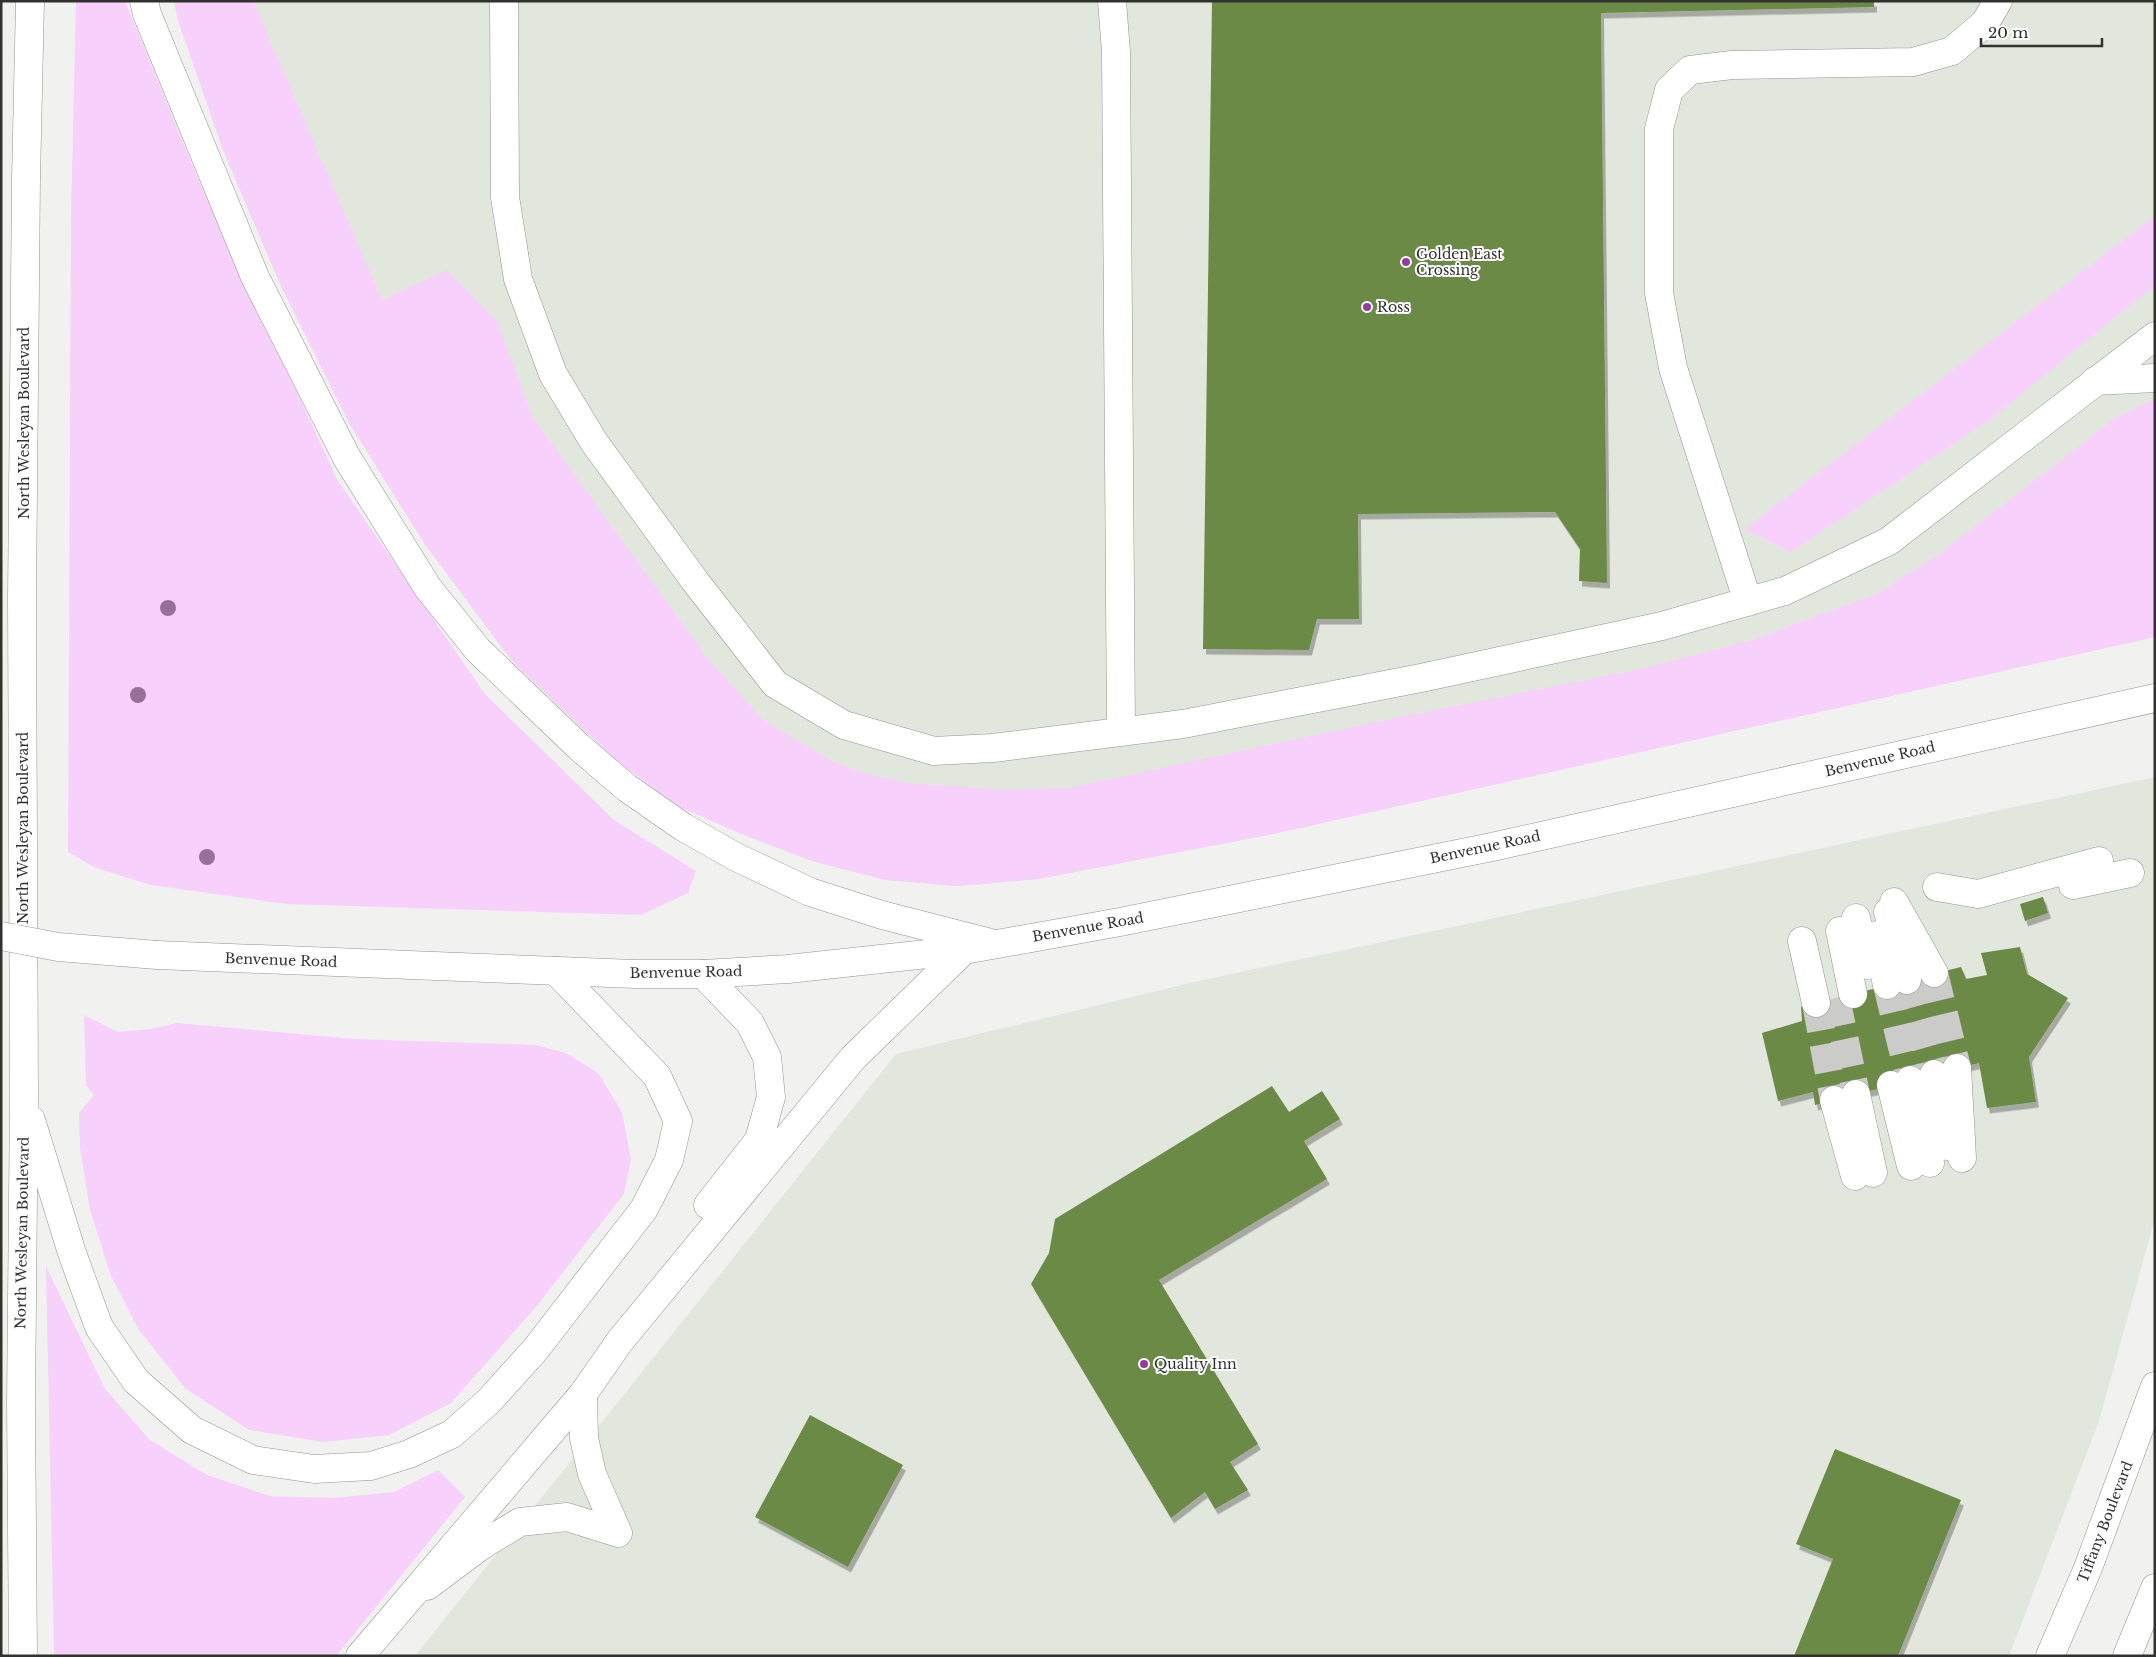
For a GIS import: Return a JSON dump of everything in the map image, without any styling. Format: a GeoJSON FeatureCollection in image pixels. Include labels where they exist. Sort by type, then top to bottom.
{"type":"FeatureCollection","features":[{"type":"Feature","properties":{"kind":"main road","name":"North Wesleyan Boulevard"},"geometry":{"type":"LineString","coordinates":[[23,1656],[21,1404],[24,1095],[22,589],[24,306],[30,1]]}},
{"type":"Feature","properties":{"kind":"main road"},"geometry":{"type":"LineString","coordinates":[[144,1],[147,14],[255,277],[347,458],[428,588],[478,650],[579,748],[627,788],[690,831],[736,857],[810,892],[882,915],[995,944]]}},
{"type":"Feature","properties":{"kind":"main road"},"geometry":{"type":"LineString","coordinates":[[504,1],[505,196],[518,279],[553,374],[594,442],[695,581],[775,684],[844,725],[934,751],[993,748],[1183,724],[1421,678],[1662,626],[1785,591],[1889,541],[2155,336]]}},
{"type":"Feature","properties":{"kind":"main road"},"geometry":{"type":"LineString","coordinates":[[1112,1],[1116,62],[1121,732]]}},
{"type":"Feature","properties":{"kind":"main road"},"geometry":{"type":"LineString","coordinates":[[1748,602],[1673,368],[1659,293],[1659,130],[1669,90],[1690,70],[1732,65],[1913,62],[1952,51],[1985,23],[1998,1]]}},
{"type":"Feature","properties":{"kind":"main road"},"geometry":{"type":"LineString","coordinates":[[1,293],[24,306]]}},
{"type":"Feature","properties":{"kind":"main road"},"geometry":{"type":"LineString","coordinates":[[2095,381],[2155,378]]}},
{"type":"Feature","properties":{"kind":"main road","name":"Benvenue Road"},"geometry":{"type":"LineString","coordinates":[[1,936],[58,947],[157,955],[556,971],[703,974],[788,969],[964,950],[1120,922],[1492,846],[2155,698]]}},
{"type":"Feature","properties":{"kind":"main road"},"geometry":{"type":"LineString","coordinates":[[1978,894],[2099,861]]}},
{"type":"Feature","properties":{"kind":"main road"},"geometry":{"type":"LineString","coordinates":[[1937,887],[1978,894],[2000,903],[2130,873]]}},
{"type":"Feature","properties":{"kind":"main road"},"geometry":{"type":"LineString","coordinates":[[1853,920],[1934,973]]}},
{"type":"Feature","properties":{"kind":"main road"},"geometry":{"type":"LineString","coordinates":[[1853,920],[1862,991]]}},
{"type":"Feature","properties":{"kind":"main road"},"geometry":{"type":"LineString","coordinates":[[1853,920],[1862,991]]}},
{"type":"Feature","properties":{"kind":"main road"},"geometry":{"type":"LineString","coordinates":[[1853,920],[1862,991]]}},
{"type":"Feature","properties":{"kind":"main road"},"geometry":{"type":"LineString","coordinates":[[620,1340],[853,1058],[964,950]]}},
{"type":"Feature","properties":{"kind":"main road"},"geometry":{"type":"LineString","coordinates":[[24,1095],[72,1252],[99,1326],[136,1382],[192,1430],[253,1460],[314,1469],[371,1466],[409,1454],[452,1434],[490,1401],[535,1350],[644,1209],[670,1160],[678,1121],[657,1076],[556,971]]}},
{"type":"Feature","properties":{"kind":"main road"},"geometry":{"type":"LineString","coordinates":[[360,1656],[583,1394],[620,1340],[670,1254],[759,1140],[771,1097],[767,1057],[750,1023],[703,974]]}},
{"type":"Feature","properties":{"kind":"main road"},"geometry":{"type":"LineString","coordinates":[[1894,1084],[1910,1166]]}},
{"type":"Feature","properties":{"kind":"main road"},"geometry":{"type":"LineString","coordinates":[[1894,1084],[1910,1166]]}},
{"type":"Feature","properties":{"kind":"main road"},"geometry":{"type":"LineString","coordinates":[[1894,1084],[1910,1166]]}},
{"type":"Feature","properties":{"kind":"main road"},"geometry":{"type":"LineString","coordinates":[[1894,1084],[1910,1166]]}},
{"type":"Feature","properties":{"kind":"main road","name":"Tiffany Boulevard"},"geometry":{"type":"LineString","coordinates":[[2050,1656],[2088,1568],[2155,1386]]}},
{"type":"Feature","properties":{"kind":"main road"},"geometry":{"type":"LineString","coordinates":[[406,1602],[482,1545],[520,1522],[567,1517],[618,1533],[592,1474],[584,1438],[583,1394]]}},
{"type":"Feature","properties":{"kind":"main road"},"geometry":{"type":"LineString","coordinates":[[2127,1656],[2155,1588]]}},
{"type":"Feature","properties":{"kind":"shaded area"},"geometry":{"type":"Polygon","coordinates":[[[76,1],[125,1],[196,174],[338,481],[485,694],[614,820],[696,871],[688,893],[641,915],[286,904],[151,885],[96,868],[68,852],[71,216],[76,1]]]}},
{"type":"Feature","properties":{"kind":"shaded area"},"geometry":{"type":"Polygon","coordinates":[[[174,1],[2155,1],[2155,637],[1273,834],[1038,879],[958,886],[885,880],[812,861],[739,833],[609,754],[512,661],[424,543],[348,421],[281,286],[223,150],[178,20],[174,1]]]}},
{"type":"Feature","properties":{"kind":"shaded area"},"geometry":{"type":"Polygon","coordinates":[[[174,1],[253,1],[382,300],[447,270],[497,321],[532,416],[709,660],[762,719],[833,762],[864,773],[908,783],[999,790],[1069,788],[1395,718],[1646,668],[1756,639],[1876,594],[1938,555],[2118,416],[2155,399],[2155,637],[1273,834],[1038,879],[958,886],[885,880],[812,861],[739,833],[673,804],[609,754],[512,661],[424,543],[348,421],[281,286],[223,150],[178,20],[174,1]]]}},
{"type":"Feature","properties":{"kind":"shaded area"},"geometry":{"type":"Polygon","coordinates":[[[2155,216],[2155,285],[1991,419],[1791,552],[1745,529],[2155,216]]]}},
{"type":"Feature","properties":{"kind":"shaded area"},"geometry":{"type":"Polygon","coordinates":[[[2155,777],[2155,1218],[2099,1421],[2009,1656],[415,1656],[896,1054],[1194,982],[2155,777]]]}},
{"type":"Feature","properties":{"kind":"shaded area"},"geometry":{"type":"Polygon","coordinates":[[[84,1015],[118,1032],[151,1029],[177,1023],[355,1039],[536,1045],[566,1053],[598,1073],[622,1112],[631,1159],[624,1194],[536,1307],[451,1403],[389,1435],[323,1442],[249,1430],[186,1389],[139,1330],[111,1276],[90,1210],[80,1148],[79,1113],[94,1095],[86,1085],[84,1015]]]}},
{"type":"Feature","properties":{"kind":"shaded area"},"geometry":{"type":"Polygon","coordinates":[[[46,1266],[105,1389],[150,1440],[207,1475],[270,1496],[332,1498],[394,1492],[438,1470],[465,1497],[336,1656],[54,1656],[46,1266]]]}},
{"type":"Feature","properties":{"kind":"building","name":"Golden East Crossing"},"geometry":{"type":"Polygon","coordinates":[[[1212,1],[1874,1],[1874,7],[1601,13],[1607,583],[1579,581],[1580,549],[1555,512],[1358,514],[1359,619],[1317,619],[1309,650],[1203,649],[1212,1]]]}},
{"type":"Feature","properties":{"kind":"building"},"geometry":{"type":"Polygon","coordinates":[[[2043,897],[2048,913],[2025,921],[2020,904],[2043,897]]]}},
{"type":"Feature","properties":{"kind":"building"},"geometry":{"type":"Polygon","coordinates":[[[2020,947],[2027,974],[2068,998],[2029,1057],[2036,1102],[1987,1108],[1979,1063],[1815,1105],[1813,1092],[1778,1101],[1762,1033],[1802,1021],[1801,1007],[1961,967],[1966,979],[1987,975],[1981,953],[2020,947]]]}},
{"type":"Feature","properties":{"kind":"building","name":"Quality Inn"},"geometry":{"type":"Polygon","coordinates":[[[1272,1086],[1289,1112],[1322,1091],[1340,1119],[1304,1141],[1327,1179],[1159,1280],[1258,1444],[1230,1462],[1248,1490],[1215,1509],[1205,1492],[1171,1518],[1031,1284],[1049,1253],[1055,1219],[1272,1086]]]}},
{"type":"Feature","properties":{"kind":"building"},"geometry":{"type":"Polygon","coordinates":[[[810,1415],[903,1465],[848,1567],[755,1517],[810,1415]]]}},
{"type":"Feature","properties":{"kind":"building"},"geometry":{"type":"Polygon","coordinates":[[[1835,1449],[1961,1500],[1898,1656],[1794,1656],[1833,1559],[1796,1544],[1835,1449]]]}},
{"type":"Feature","properties":{"kind":"tunnel"},"geometry":{"type":"LineString","coordinates":[[1934,973],[1957,1068]]}},
{"type":"Feature","properties":{"kind":"tunnel"},"geometry":{"type":"LineString","coordinates":[[1907,980],[1934,1074]]}},
{"type":"Feature","properties":{"kind":"tunnel"},"geometry":{"type":"LineString","coordinates":[[1887,985],[1910,1080]]}},
{"type":"Feature","properties":{"kind":"tunnel"},"geometry":{"type":"LineString","coordinates":[[1836,998],[1856,1094]]}},
{"type":"Feature","properties":{"kind":"tunnel"},"geometry":{"type":"LineString","coordinates":[[1816,1003],[1834,1100]]}},
{"type":"Feature","properties":{"kind":"place","name":"Golden East Crossing"},"geometry":{"type":"Point","coordinates":[1406,262]}},
{"type":"Feature","properties":{"kind":"place","name":"Ross"},"geometry":{"type":"Point","coordinates":[1367,307]}},
{"type":"Feature","properties":{"kind":"place","name":"Quality Inn"},"geometry":{"type":"Point","coordinates":[1144,1364]}}]}
